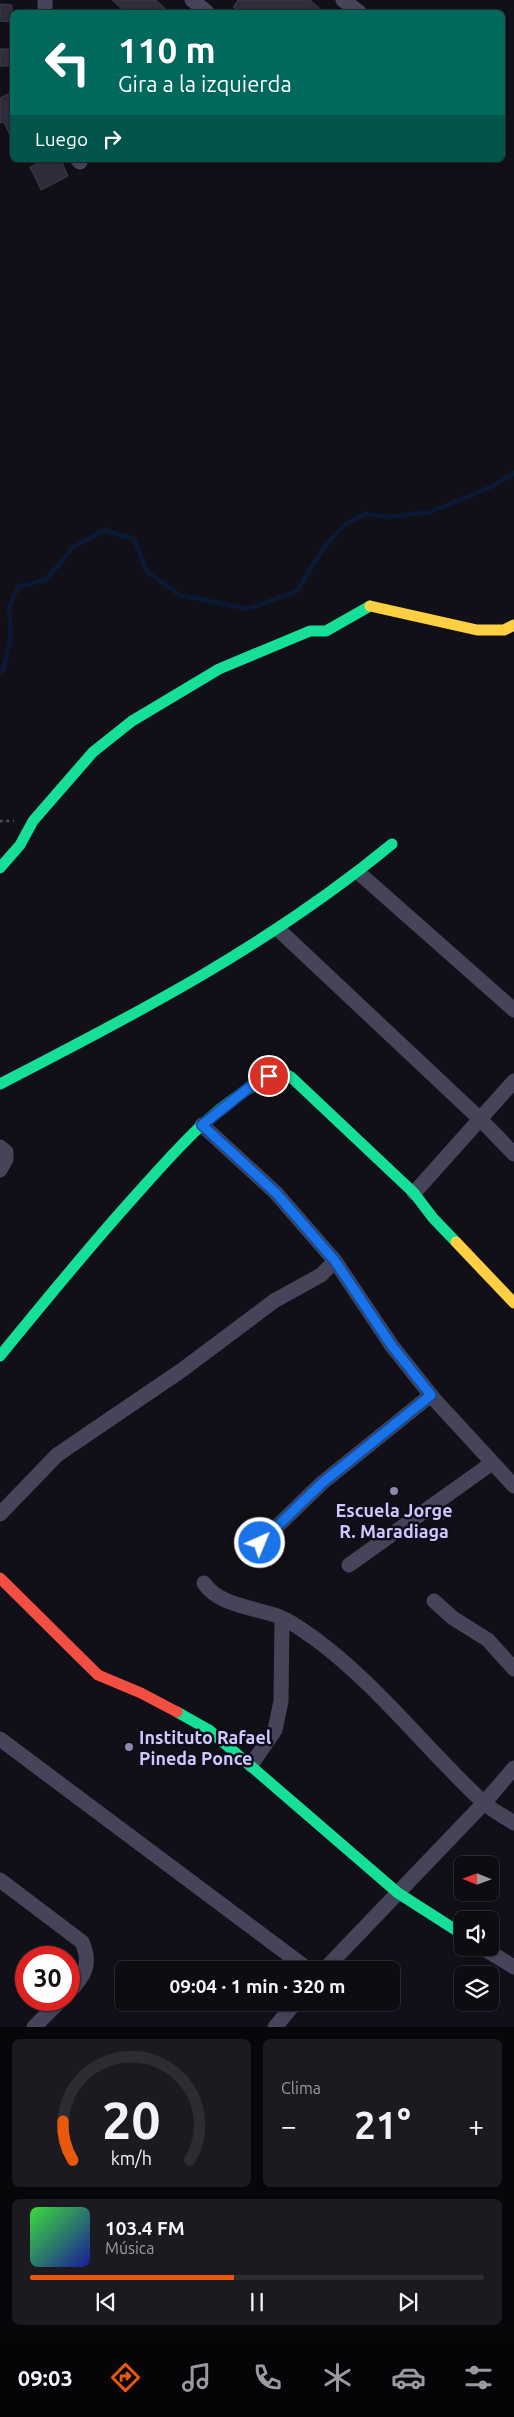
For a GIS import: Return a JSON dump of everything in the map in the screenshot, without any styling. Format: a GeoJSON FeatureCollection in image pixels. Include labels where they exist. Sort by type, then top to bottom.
{"type":"FeatureCollection","features":[{"type":"Feature","properties":{"kind":"street"},"geometry":{"type":"LineString","coordinates":[[342,0],[356,10]]}},
{"type":"Feature","properties":{"kind":"street"},"geometry":{"type":"LineString","coordinates":[[0,868],[20,845],[33,821],[93,752],[132,721],[220,669],[310,632],[326,631],[372,605],[405,615],[480,630],[503,631],[514,625]]}},
{"type":"Feature","properties":{"kind":"street"},"geometry":{"type":"LineString","coordinates":[[0,1084],[170,994],[280,931],[359,872],[392,844]]}},
{"type":"Feature","properties":{"kind":"street"},"geometry":{"type":"LineString","coordinates":[[359,872],[514,1010]]}},
{"type":"Feature","properties":{"kind":"street"},"geometry":{"type":"LineString","coordinates":[[280,931],[480,1119],[514,1154]]}},
{"type":"Feature","properties":{"kind":"street"},"geometry":{"type":"LineString","coordinates":[[0,1356],[92,1243],[202,1125],[256,1082],[282,1072],[291,1077],[414,1193],[432,1218],[514,1304]]}},
{"type":"Feature","properties":{"kind":"street"},"geometry":{"type":"LineString","coordinates":[[414,1193],[514,1081]]}},
{"type":"Feature","properties":{"kind":"street"},"geometry":{"type":"LineString","coordinates":[[202,1125],[276,1193],[335,1261],[392,1346],[431,1395],[514,1486]]}},
{"type":"Feature","properties":{"kind":"street"},"geometry":{"type":"LineString","coordinates":[[0,1148],[6,1152],[6,1159],[0,1170]]}},
{"type":"Feature","properties":{"kind":"street"},"geometry":{"type":"LineString","coordinates":[[0,1514],[57,1455],[182,1370],[274,1301],[321,1275],[335,1261]]}},
{"type":"Feature","properties":{"kind":"street"},"geometry":{"type":"LineString","coordinates":[[260,1543],[322,1483],[431,1395]]}},
{"type":"Feature","properties":{"kind":"street"},"geometry":{"type":"LineString","coordinates":[[349,1566],[492,1463]]}},
{"type":"Feature","properties":{"kind":"street"},"geometry":{"type":"LineString","coordinates":[[0,1578],[40,1620],[98,1675],[141,1693],[209,1730],[398,1893],[454,1929]]}},
{"type":"Feature","properties":{"kind":"street"},"geometry":{"type":"LineString","coordinates":[[204,1582],[207,1587],[230,1602],[282,1619],[297,1626],[325,1646],[396,1713],[484,1803],[514,1823]]}},
{"type":"Feature","properties":{"kind":"street"},"geometry":{"type":"LineString","coordinates":[[434,1601],[453,1618],[488,1640],[514,1669]]}},
{"type":"Feature","properties":{"kind":"street"},"geometry":{"type":"LineString","coordinates":[[251,1765],[275,1730],[281,1701],[282,1619]]}},
{"type":"Feature","properties":{"kind":"street"},"geometry":{"type":"LineString","coordinates":[[0,1739],[298,1961]]}},
{"type":"Feature","properties":{"kind":"street"},"geometry":{"type":"LineString","coordinates":[[333,1961],[484,1803],[514,1768]]}},
{"type":"Feature","properties":{"kind":"street"},"geometry":{"type":"LineString","coordinates":[[0,1880],[82,1942],[87,1953],[84,1977],[80,1981]]}},
{"type":"Feature","properties":{"kind":"street"},"geometry":{"type":"LineString","coordinates":[[496,1956],[514,1967]]}},
{"type":"Feature","properties":{"kind":"street"},"geometry":{"type":"LineString","coordinates":[[34,2027],[50,2011]]}},
{"type":"Feature","properties":{"kind":"street"},"geometry":{"type":"LineString","coordinates":[[274,2027],[288,2011]]}},
{"type":"Feature","properties":{"kind":"building"},"geometry":{"type":"Polygon","coordinates":[[[112,0],[156,0],[167,10],[123,10],[112,0]]]}},
{"type":"Feature","properties":{"kind":"building"},"geometry":{"type":"Polygon","coordinates":[[[238,0],[310,0],[322,10],[237,10],[233,7],[238,0]]]}},
{"type":"Feature","properties":{"kind":"building"},"geometry":{"type":"Polygon","coordinates":[[[0,4],[12,5],[10,22],[0,21],[0,4]]]}},
{"type":"Feature","properties":{"kind":"building"},"geometry":{"type":"Polygon","coordinates":[[[0,49],[10,49],[10,66],[0,66],[0,49]]]}},
{"type":"Feature","properties":{"kind":"building"},"geometry":{"type":"Polygon","coordinates":[[[10,93],[10,136],[4,122],[0,123],[0,98],[10,93]]]}},
{"type":"Feature","properties":{"kind":"building"},"geometry":{"type":"Polygon","coordinates":[[[41,162],[62,162],[68,176],[41,190],[30,167],[41,162]]]}},
{"type":"Feature","properties":{"kind":"waterway"},"geometry":{"type":"LineString","coordinates":[[0,672],[3,671],[11,638],[9,607],[18,587],[47,579],[73,547],[104,530],[134,539],[147,572],[180,595],[248,609],[297,591],[323,549],[344,525],[365,514],[390,517],[430,512],[493,486],[514,473]]}},
{"type":"Feature","properties":{"kind":"traffic: fast"},"geometry":{"type":"LineString","coordinates":[[0,868],[20,845],[33,821],[93,752],[132,721],[219,669],[310,631],[326,631],[370,606]]}},
{"type":"Feature","properties":{"kind":"traffic: fast"},"geometry":{"type":"LineString","coordinates":[[0,1084],[202,975],[299,914],[392,844]]}},
{"type":"Feature","properties":{"kind":"traffic: fast"},"geometry":{"type":"LineString","coordinates":[[0,1356],[100,1235],[184,1142],[220,1109],[239,1095],[260,1082],[282,1072],[291,1077],[414,1193],[433,1218],[456,1242]]}},
{"type":"Feature","properties":{"kind":"traffic: fast"},"geometry":{"type":"LineString","coordinates":[[177,1712],[209,1730],[398,1893],[454,1929]]}},
{"type":"Feature","properties":{"kind":"traffic: slow"},"geometry":{"type":"LineString","coordinates":[[370,606],[477,630],[504,630],[514,625]]}},
{"type":"Feature","properties":{"kind":"traffic: slow"},"geometry":{"type":"LineString","coordinates":[[456,1242],[514,1303]]}},
{"type":"Feature","properties":{"kind":"traffic: jam"},"geometry":{"type":"LineString","coordinates":[[0,1578],[98,1675],[141,1693],[177,1712]]}},
{"type":"Feature","properties":{"kind":"place","name":"Escuela Jorge R. Maradiaga"},"geometry":{"type":"Point","coordinates":[394,1491]}},
{"type":"Feature","properties":{"kind":"place","name":"Instituto Rafael Pineda Ponce"},"geometry":{"type":"Point","coordinates":[129,1747]}},
{"type":"Feature","properties":{"kind":"route"},"geometry":{"type":"LineString","coordinates":[[260,1543],[322,1483],[431,1395],[392,1346],[335,1261],[276,1193],[202,1125],[256,1082],[269,1076]]}}]}
